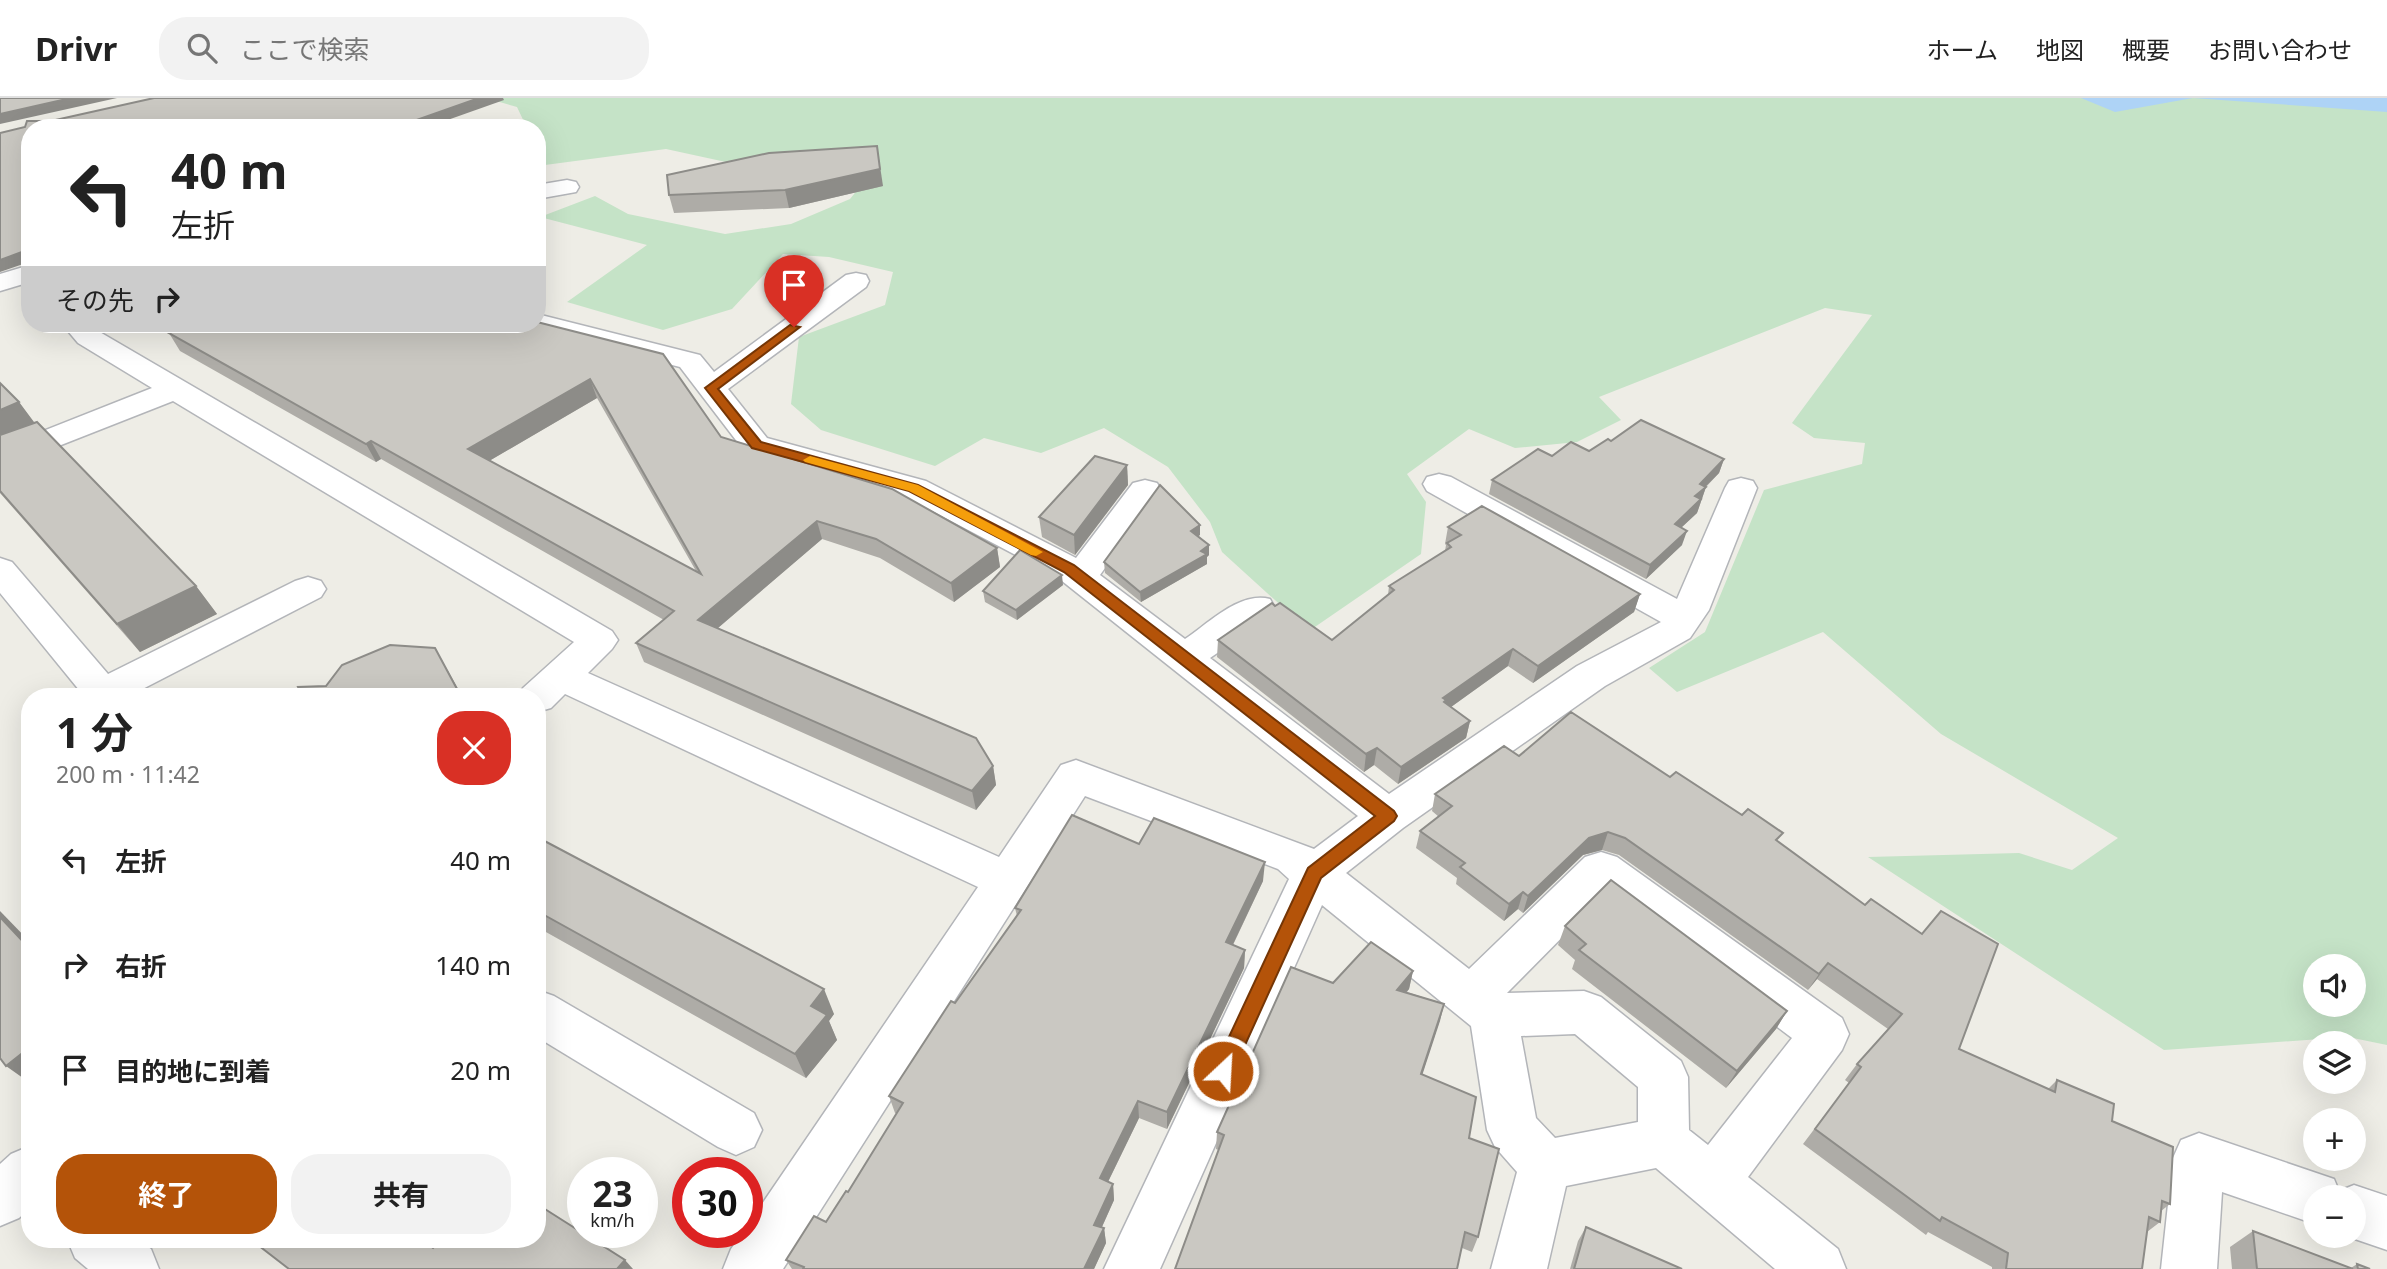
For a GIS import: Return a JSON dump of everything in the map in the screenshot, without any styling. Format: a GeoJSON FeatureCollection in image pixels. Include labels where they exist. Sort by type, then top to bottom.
{"type":"FeatureCollection","features":[{"type":"Feature","properties":{"kind":"street"},"geometry":{"type":"LineString","coordinates":[[546,190],[567,187]]}},
{"type":"Feature","properties":{"kind":"street"},"geometry":{"type":"LineString","coordinates":[[0,283],[21,276]]}},
{"type":"Feature","properties":{"kind":"street"},"geometry":{"type":"LineString","coordinates":[[711,388],[856,281]]}},
{"type":"Feature","properties":{"kind":"street"},"geometry":{"type":"LineString","coordinates":[[546,324],[690,361],[756,445],[914,488],[1069,569],[1388,816]]}},
{"type":"Feature","properties":{"kind":"street"},"geometry":{"type":"LineString","coordinates":[[84,333],[599,640],[549,687],[1007,880]]}},
{"type":"Feature","properties":{"kind":"street"},"geometry":{"type":"LineString","coordinates":[[0,459],[176,389]]}},
{"type":"Feature","properties":{"kind":"street"},"geometry":{"type":"LineString","coordinates":[[1439,484],[1685,619]]}},
{"type":"Feature","properties":{"kind":"street"},"geometry":{"type":"LineString","coordinates":[[1132,1269],[1314,873],[1388,816],[1591,676],[1677,629],[1691,610],[1741,488]]}},
{"type":"Feature","properties":{"kind":"street"},"geometry":{"type":"LineString","coordinates":[[1080,578],[1145,489]]}},
{"type":"Feature","properties":{"kind":"street"},"geometry":{"type":"LineString","coordinates":[[0,570],[99,688]]}},
{"type":"Feature","properties":{"kind":"street"},"geometry":{"type":"LineString","coordinates":[[113,688],[308,589]]}},
{"type":"Feature","properties":{"kind":"street"},"geometry":{"type":"LineString","coordinates":[[1183,659],[1257,608]]}},
{"type":"Feature","properties":{"kind":"street"},"geometry":{"type":"LineString","coordinates":[[751,1269],[1076,776],[1293,857],[1482,1006],[1584,1013],[1663,1077],[1664,1142],[1818,1269]]}},
{"type":"Feature","properties":{"kind":"street"},"geometry":{"type":"LineString","coordinates":[[1482,1006],[1601,870],[1825,1034],[1712,1182]]}},
{"type":"Feature","properties":{"kind":"street"},"geometry":{"type":"LineString","coordinates":[[1482,1006],[1513,1130],[1545,1165]]}},
{"type":"Feature","properties":{"kind":"street"},"geometry":{"type":"LineString","coordinates":[[546,1016],[736,1130]]}},
{"type":"Feature","properties":{"kind":"street"},"geometry":{"type":"LineString","coordinates":[[1545,1165],[1664,1142]]}},
{"type":"Feature","properties":{"kind":"street"},"geometry":{"type":"LineString","coordinates":[[2189,1269],[2199,1158],[2303,1194]]}},
{"type":"Feature","properties":{"kind":"street"},"geometry":{"type":"LineString","coordinates":[[1519,1269],[1545,1165]]}},
{"type":"Feature","properties":{"kind":"street"},"geometry":{"type":"LineString","coordinates":[[2366,1216],[2387,1223]]}},
{"type":"Feature","properties":{"kind":"street"},"geometry":{"type":"LineString","coordinates":[[105,1248],[131,1269]]}},
{"type":"Feature","properties":{"kind":"green space"},"geometry":{"type":"Polygon","coordinates":[[[486,98],[2387,98],[2387,1045],[2366,1041],[2366,1031],[2303,1031],[2303,1040],[2164,1050],[1868,857],[2019,853],[2072,870],[2118,838],[1941,734],[1823,632],[1677,692],[1649,668],[1705,632],[1764,490],[1862,464],[1865,443],[1814,438],[1792,423],[1872,315],[1825,308],[1599,397],[1621,420],[1577,442],[1515,448],[1469,429],[1407,474],[1426,502],[1421,554],[1309,631],[1222,552],[1210,522],[1168,467],[1104,428],[1041,453],[984,438],[935,466],[821,430],[791,404],[799,337],[885,305],[893,272],[829,257],[783,254],[732,309],[663,330],[567,302],[647,245],[546,219],[546,215],[595,196],[628,214],[725,234],[791,224],[850,199],[862,184],[735,164],[666,149],[546,165],[546,119],[523,119],[517,107],[486,98]]]}},
{"type":"Feature","properties":{"kind":"water"},"geometry":{"type":"Polygon","coordinates":[[[2081,98],[2193,98],[2115,112],[2081,98]]]}},
{"type":"Feature","properties":{"kind":"water"},"geometry":{"type":"Polygon","coordinates":[[[2193,98],[2387,98],[2387,112],[2193,98]]]}},
{"type":"Feature","properties":{"kind":"building"},"geometry":{"type":"Polygon","coordinates":[[[0,98],[71,98],[0,114],[0,98]]]}},
{"type":"Feature","properties":{"kind":"building"},"geometry":{"type":"Polygon","coordinates":[[[154,98],[479,98],[420,119],[60,119],[154,98]]]}},
{"type":"Feature","properties":{"kind":"building"},"geometry":{"type":"Polygon","coordinates":[[[21,128],[21,252],[0,260],[0,133],[21,128]]]}},
{"type":"Feature","properties":{"kind":"building"},"geometry":{"type":"Polygon","coordinates":[[[877,146],[880,169],[785,190],[669,195],[667,175],[769,153],[877,146]]]}},
{"type":"Feature","properties":{"kind":"building"},"geometry":{"type":"Polygon","coordinates":[[[546,324],[663,354],[721,437],[892,489],[997,548],[951,583],[876,539],[817,521],[698,620],[976,738],[993,766],[972,791],[636,643],[674,611],[371,441],[366,444],[169,333],[546,333],[546,324]],[[590,379],[468,449],[701,574],[590,379]]]}},
{"type":"Feature","properties":{"kind":"building"},"geometry":{"type":"Polygon","coordinates":[[[0,383],[19,402],[0,410],[0,383]]]}},
{"type":"Feature","properties":{"kind":"building"},"geometry":{"type":"Polygon","coordinates":[[[1641,420],[1724,459],[1700,484],[1706,487],[1695,496],[1701,499],[1675,524],[1687,531],[1650,565],[1492,480],[1538,449],[1552,456],[1571,442],[1589,451],[1608,439],[1611,441],[1641,420]]]}},
{"type":"Feature","properties":{"kind":"building"},"geometry":{"type":"Polygon","coordinates":[[[37,422],[196,586],[117,624],[0,491],[0,435],[37,422]]]}},
{"type":"Feature","properties":{"kind":"building"},"geometry":{"type":"Polygon","coordinates":[[[1095,456],[1127,465],[1074,535],[1039,517],[1095,456]]]}},
{"type":"Feature","properties":{"kind":"building"},"geometry":{"type":"Polygon","coordinates":[[[1160,485],[1200,525],[1191,531],[1209,545],[1201,551],[1207,554],[1140,592],[1104,562],[1160,485]]]}},
{"type":"Feature","properties":{"kind":"building"},"geometry":{"type":"Polygon","coordinates":[[[1482,506],[1640,594],[1538,666],[1513,649],[1443,698],[1446,700],[1444,702],[1470,721],[1401,767],[1377,748],[1366,754],[1218,640],[1272,603],[1275,606],[1280,603],[1332,640],[1394,590],[1389,586],[1451,547],[1447,543],[1461,535],[1448,527],[1482,506]]]}},
{"type":"Feature","properties":{"kind":"building"},"geometry":{"type":"Polygon","coordinates":[[[1020,550],[1062,575],[1016,610],[983,591],[1020,550]]]}},
{"type":"Feature","properties":{"kind":"building"},"geometry":{"type":"Polygon","coordinates":[[[390,645],[435,648],[456,688],[298,688],[326,686],[342,665],[390,645]]]}},
{"type":"Feature","properties":{"kind":"building"},"geometry":{"type":"Polygon","coordinates":[[[1571,712],[1670,777],[1676,772],[1742,815],[1748,809],[1783,833],[1776,840],[1865,905],[1871,899],[1922,934],[1941,911],[1998,944],[1959,1049],[2055,1092],[2057,1080],[2114,1104],[2112,1121],[2173,1147],[2170,1204],[2162,1201],[2160,1222],[2149,1217],[2142,1269],[2006,1269],[2008,1253],[1942,1217],[1940,1221],[1815,1129],[1861,1067],[1857,1064],[1902,1014],[1828,963],[1819,974],[1625,838],[1608,832],[1589,838],[1528,896],[1523,892],[1509,904],[1460,867],[1465,863],[1420,831],[1452,806],[1435,794],[1504,746],[1519,756],[1571,712]]]}},
{"type":"Feature","properties":{"kind":"building"},"geometry":{"type":"Polygon","coordinates":[[[1072,815],[1139,844],[1154,818],[1265,862],[1226,942],[1245,950],[1167,1112],[1138,1101],[1100,1178],[1113,1184],[1094,1225],[1104,1228],[1084,1269],[803,1269],[804,1267],[786,1260],[814,1216],[826,1222],[846,1191],[848,1192],[903,1103],[889,1096],[951,1001],[955,1003],[1021,910],[1015,908],[1072,815]]]}},
{"type":"Feature","properties":{"kind":"building"},"geometry":{"type":"Polygon","coordinates":[[[546,842],[824,989],[811,1006],[827,1015],[795,1054],[546,916],[546,842]]]}},
{"type":"Feature","properties":{"kind":"building"},"geometry":{"type":"Polygon","coordinates":[[[1611,880],[1787,1011],[1737,1071],[1579,950],[1586,944],[1565,926],[1611,880]]]}},
{"type":"Feature","properties":{"kind":"building"},"geometry":{"type":"Polygon","coordinates":[[[0,917],[21,939],[21,1054],[6,1066],[0,1058],[0,917]]]}},
{"type":"Feature","properties":{"kind":"building"},"geometry":{"type":"Polygon","coordinates":[[[1371,942],[1413,971],[1397,990],[1444,1004],[1421,1074],[1476,1097],[1469,1138],[1499,1149],[1478,1237],[1465,1232],[1457,1269],[1175,1269],[1224,1135],[1217,1132],[1291,967],[1333,983],[1371,942]]]}},
{"type":"Feature","properties":{"kind":"building"},"geometry":{"type":"Polygon","coordinates":[[[546,1210],[567,1223],[567,1248],[606,1248],[625,1260],[617,1269],[289,1269],[262,1248],[546,1248],[546,1210]]]}},
{"type":"Feature","properties":{"kind":"building"},"geometry":{"type":"Polygon","coordinates":[[[1586,1227],[1682,1269],[1574,1269],[1586,1227]]]}},
{"type":"Feature","properties":{"kind":"building"},"geometry":{"type":"Polygon","coordinates":[[[2253,1231],[2353,1269],[2257,1269],[2253,1231]]]}},
{"type":"Feature","properties":{"kind":"slow traffic"},"geometry":{"type":"LineString","coordinates":[[810,460],[914,488],[1036,552]]}},
{"type":"Feature","properties":{"kind":"route"},"geometry":{"type":"LineString","coordinates":[[794,327],[711,388],[756,445],[914,488],[1069,569],[1388,816],[1314,873],[1223,1071]]}}]}
